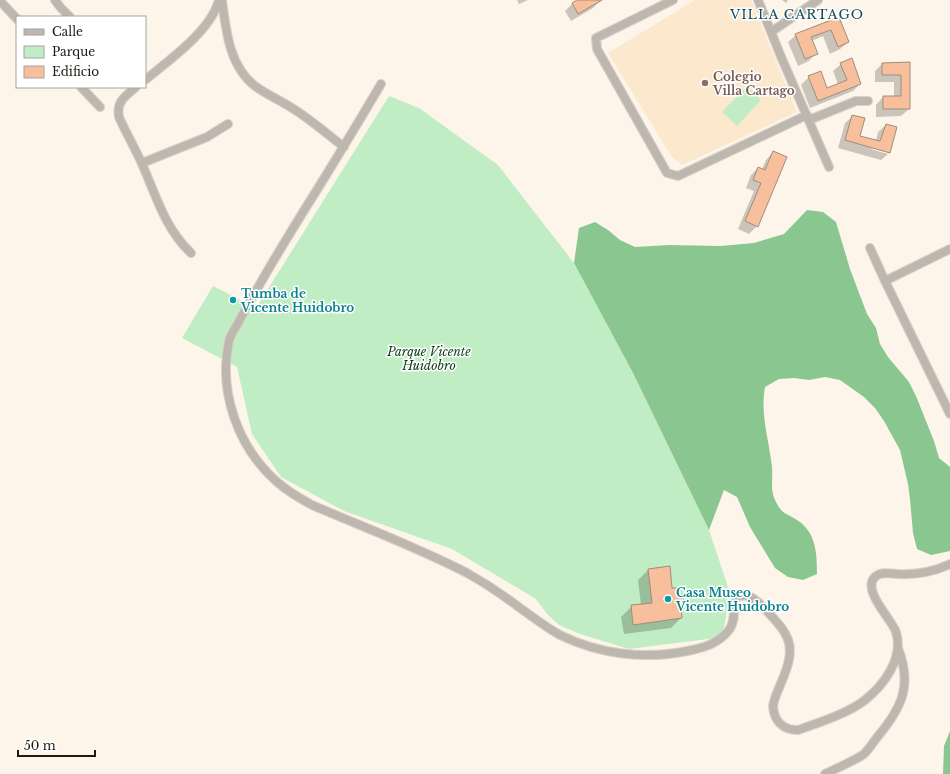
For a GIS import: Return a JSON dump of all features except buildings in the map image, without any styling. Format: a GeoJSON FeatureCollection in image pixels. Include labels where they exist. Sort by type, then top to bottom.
{"type":"FeatureCollection","features":[{"type":"Feature","properties":{"kind":"street"},"geometry":{"type":"LineString","coordinates":[[55,0],[69,16]]}},
{"type":"Feature","properties":{"kind":"street"},"geometry":{"type":"LineString","coordinates":[[146,79],[176,54],[204,27],[215,12],[219,0]]}},
{"type":"Feature","properties":{"kind":"street"},"geometry":{"type":"LineString","coordinates":[[222,0],[231,50],[247,79],[295,110],[344,147]]}},
{"type":"Feature","properties":{"kind":"street"},"geometry":{"type":"LineString","coordinates":[[673,0],[596,38],[597,49],[667,173],[678,176],[808,117],[856,101],[868,101]]}},
{"type":"Feature","properties":{"kind":"street"},"geometry":{"type":"LineString","coordinates":[[758,0],[829,167]]}},
{"type":"Feature","properties":{"kind":"street"},"geometry":{"type":"LineString","coordinates":[[771,32],[818,0]]}},
{"type":"Feature","properties":{"kind":"street"},"geometry":{"type":"LineString","coordinates":[[0,1],[16,18]]}},
{"type":"Feature","properties":{"kind":"street"},"geometry":{"type":"LineString","coordinates":[[381,84],[344,147],[268,269],[229,340],[226,368],[229,397],[237,424],[243,438],[258,461],[277,482],[305,501],[451,565],[503,595],[549,628],[571,640],[602,650],[633,655],[649,655],[680,653],[703,648],[717,641],[729,629],[733,622],[735,598],[742,595],[750,596],[756,600],[780,625],[790,647],[791,652],[789,664],[773,701],[773,711],[777,721],[784,727],[793,730],[798,730],[838,715],[864,701],[877,688],[890,671],[898,648]]}},
{"type":"Feature","properties":{"kind":"street"},"geometry":{"type":"LineString","coordinates":[[82,88],[100,107]]}},
{"type":"Feature","properties":{"kind":"street"},"geometry":{"type":"LineString","coordinates":[[135,88],[120,101],[118,117],[142,163],[169,225],[178,239],[191,253]]}},
{"type":"Feature","properties":{"kind":"street"},"geometry":{"type":"LineString","coordinates":[[142,163],[207,137],[228,124]]}},
{"type":"Feature","properties":{"kind":"street"},"geometry":{"type":"LineString","coordinates":[[870,248],[949,408]]}},
{"type":"Feature","properties":{"kind":"street"},"geometry":{"type":"LineString","coordinates":[[885,281],[950,249]]}},
{"type":"Feature","properties":{"kind":"street"},"geometry":{"type":"LineString","coordinates":[[825,774],[863,755],[892,720],[897,712],[903,694],[905,675],[894,626],[872,592],[871,583],[880,574],[922,573],[934,571],[950,564]]}},
{"type":"Feature","properties":{"kind":"shaded area","name":"Colegio Villa Cartago"},"geometry":{"type":"Polygon","coordinates":[[[695,0],[751,0],[797,112],[682,165],[672,157],[608,53],[695,0]]]}},
{"type":"Feature","properties":{"kind":"green space"},"geometry":{"type":"Polygon","coordinates":[[[747,86],[761,100],[737,126],[722,112],[747,86]]]}},
{"type":"Feature","properties":{"kind":"green space","name":"Parque Vicente Huidobro"},"geometry":{"type":"Polygon","coordinates":[[[389,96],[419,108],[498,165],[574,263],[633,373],[709,530],[730,593],[724,628],[716,638],[629,649],[580,634],[559,625],[547,614],[536,599],[452,549],[344,511],[281,477],[252,434],[237,367],[182,338],[213,286],[256,308],[389,96]]]}},
{"type":"Feature","properties":{"kind":"green space"},"geometry":{"type":"Polygon","coordinates":[[[807,210],[823,212],[836,222],[850,269],[867,314],[876,328],[880,344],[888,357],[909,382],[934,441],[939,458],[950,467],[950,551],[931,555],[917,549],[913,533],[908,484],[900,450],[875,408],[864,397],[840,380],[825,377],[809,380],[794,378],[779,379],[765,387],[764,397],[764,417],[772,467],[773,496],[784,513],[803,525],[812,537],[817,558],[817,574],[803,580],[788,577],[775,568],[750,527],[737,497],[724,490],[709,530],[633,373],[574,263],[579,228],[595,222],[620,240],[635,247],[669,245],[720,246],[754,243],[784,234],[807,210]]]}},
{"type":"Feature","properties":{"kind":"green space"},"geometry":{"type":"Polygon","coordinates":[[[950,731],[950,774],[943,774],[944,746],[950,731]]]}},
{"type":"Feature","properties":{"kind":"place","name":"Colegio Villa Cartago"},"geometry":{"type":"Point","coordinates":[705,83]}},
{"type":"Feature","properties":{"kind":"place","name":"Tumba de Vicente Huidobro"},"geometry":{"type":"Point","coordinates":[233,300]}},
{"type":"Feature","properties":{"kind":"place","name":"Casa Museo Vicente Huidobro"},"geometry":{"type":"Point","coordinates":[668,599]}},
{"type":"Feature","properties":{"kind":"district","name":"VILLA CARTAGO"},"geometry":{"type":"Point","coordinates":[797,14]}}]}
